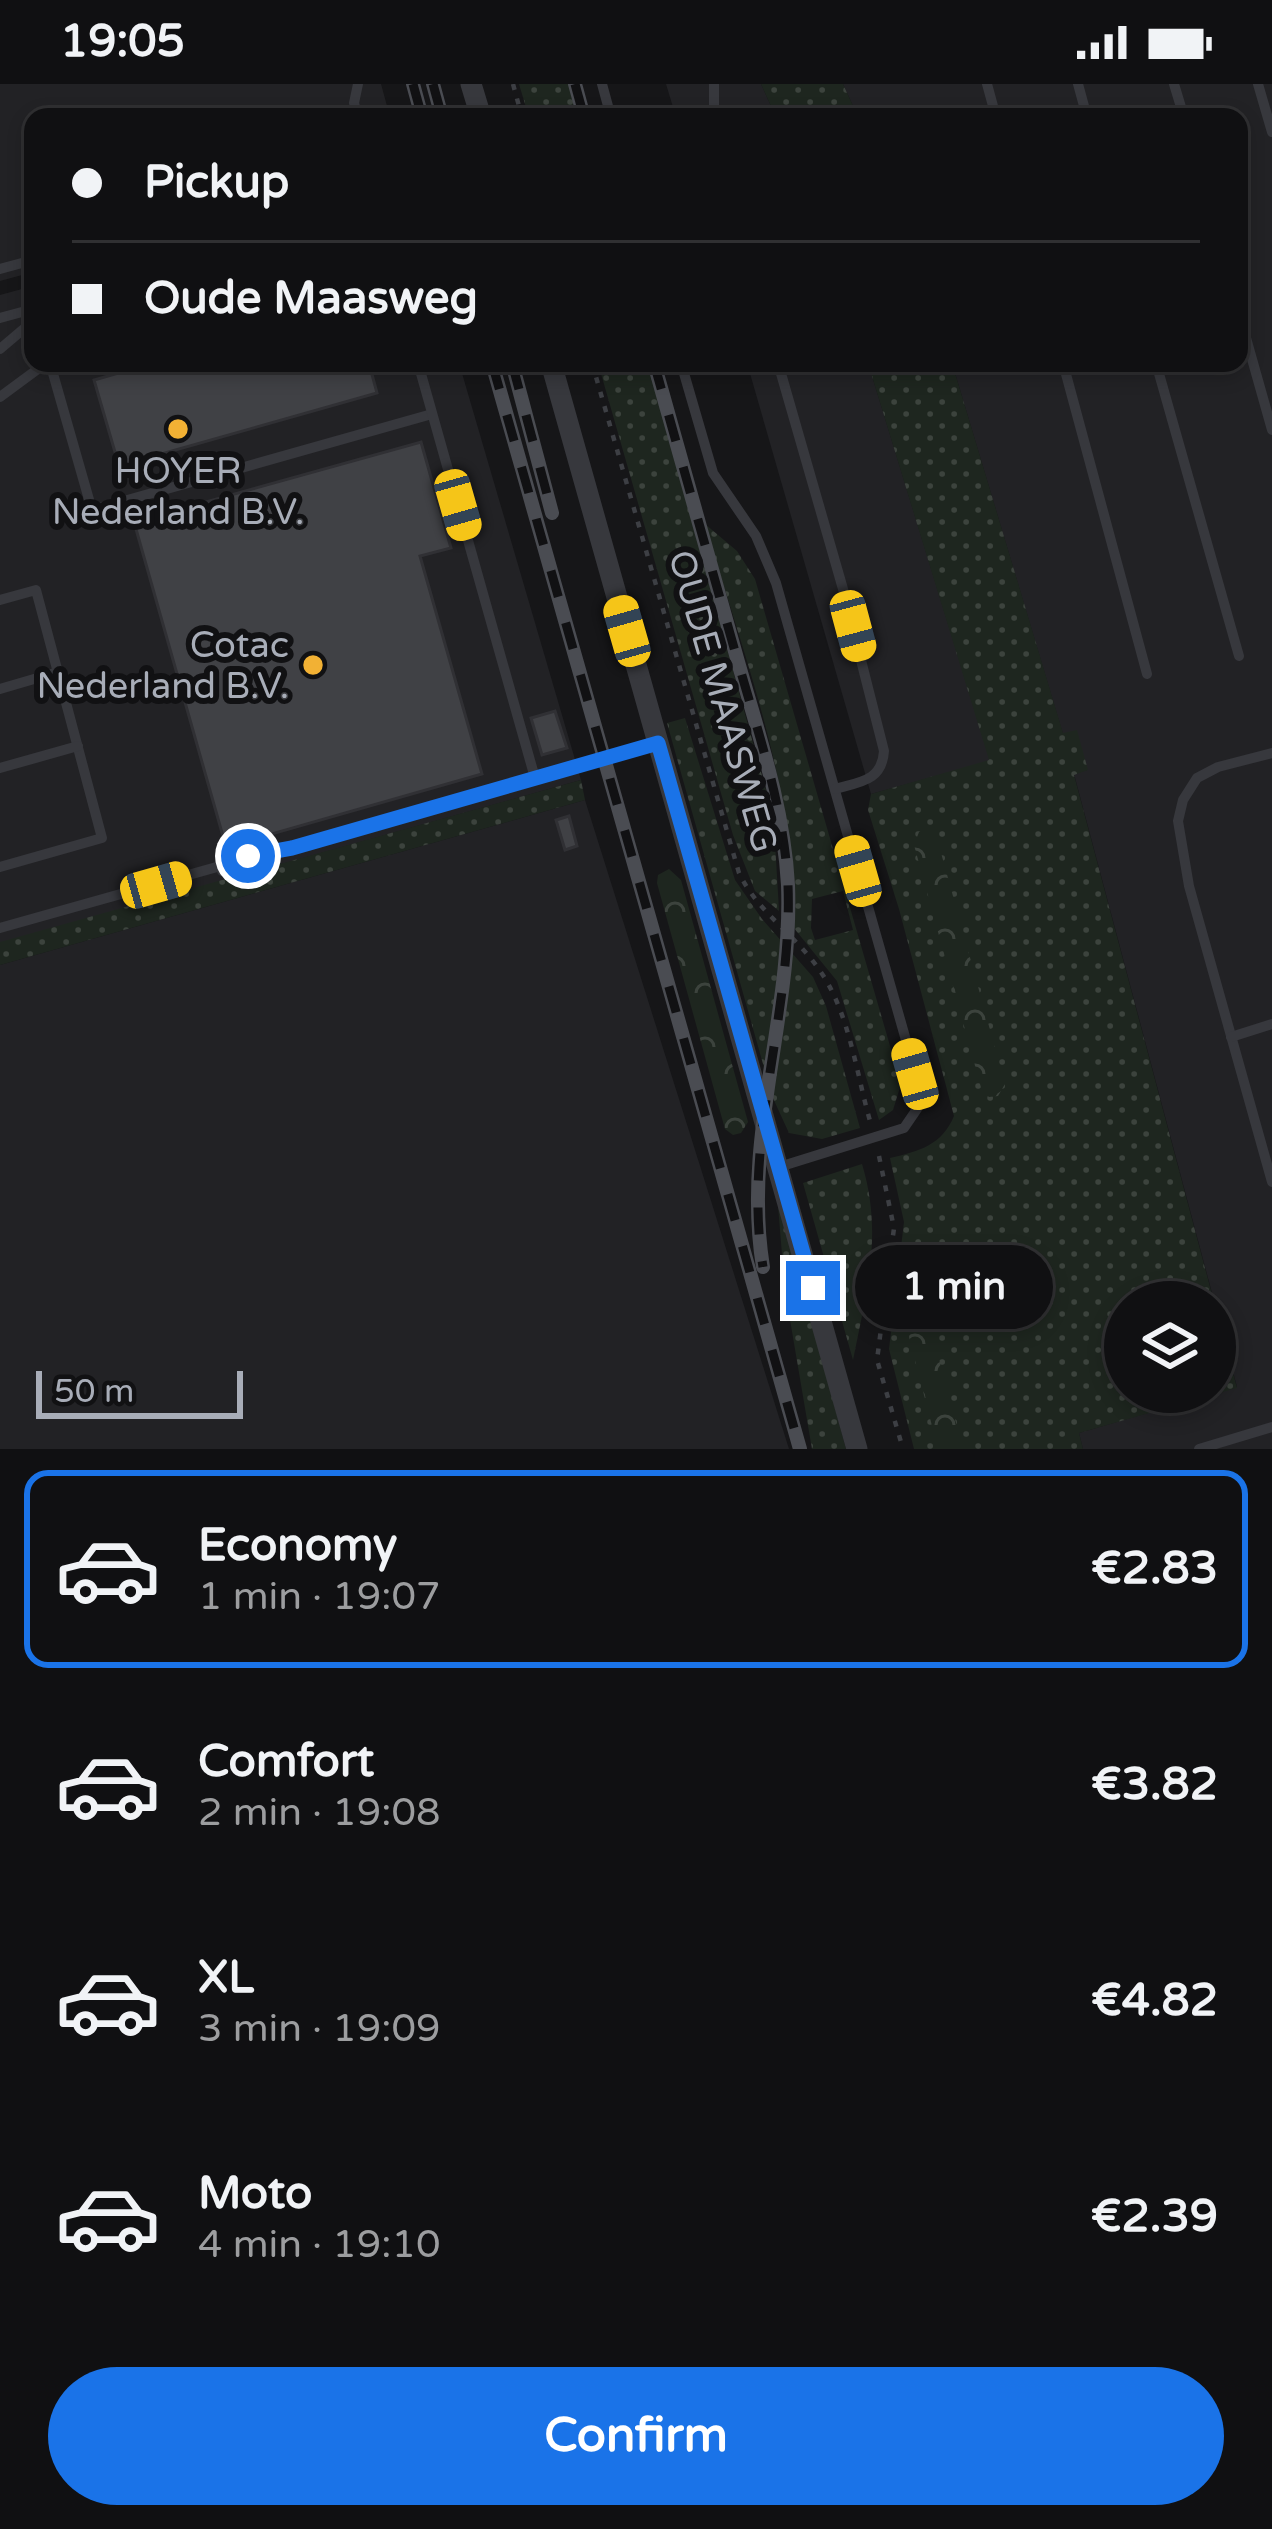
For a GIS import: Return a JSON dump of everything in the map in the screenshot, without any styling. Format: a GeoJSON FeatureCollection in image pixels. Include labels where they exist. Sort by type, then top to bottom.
{"type":"FeatureCollection","features":[{"type":"Feature","properties":{"kind":"street","name":"OUDE MAASWEG"},"geometry":{"type":"LineString","coordinates":[[554,372],[857,1449]]}},
{"type":"Feature","properties":{"kind":"lane"},"geometry":{"type":"LineString","coordinates":[[1258,84],[1272,132]]}},
{"type":"Feature","properties":{"kind":"lane"},"geometry":{"type":"LineString","coordinates":[[0,349],[24,329]]}},
{"type":"Feature","properties":{"kind":"lane"},"geometry":{"type":"LineString","coordinates":[[1248,345],[1272,430]]}},
{"type":"Feature","properties":{"kind":"lane"},"geometry":{"type":"LineString","coordinates":[[0,397],[35,372]]}},
{"type":"Feature","properties":{"kind":"lane"},"geometry":{"type":"LineString","coordinates":[[51,372],[92,510],[432,414]]}},
{"type":"Feature","properties":{"kind":"lane"},"geometry":{"type":"LineString","coordinates":[[420,372],[535,778]]}},
{"type":"Feature","properties":{"kind":"lane"},"geometry":{"type":"LineString","coordinates":[[684,372],[713,473],[767,558],[919,1086],[917,1108],[893,1134],[779,1167]]}},
{"type":"Feature","properties":{"kind":"lane"},"geometry":{"type":"LineString","coordinates":[[780,372],[884,751],[874,777],[835,789]]}},
{"type":"Feature","properties":{"kind":"lane"},"geometry":{"type":"LineString","coordinates":[[1065,372],[1148,674]]}},
{"type":"Feature","properties":{"kind":"lane"},"geometry":{"type":"LineString","coordinates":[[1159,372],[1239,656]]}},
{"type":"Feature","properties":{"kind":"lane"},"geometry":{"type":"LineString","coordinates":[[0,600],[36,590],[102,838],[0,867]]}},
{"type":"Feature","properties":{"kind":"lane"},"geometry":{"type":"LineString","coordinates":[[0,689],[58,672]]}},
{"type":"Feature","properties":{"kind":"lane"},"geometry":{"type":"LineString","coordinates":[[0,928],[658,743]]}},
{"type":"Feature","properties":{"kind":"lane"},"geometry":{"type":"LineString","coordinates":[[0,768],[78,746]]}},
{"type":"Feature","properties":{"kind":"lane"},"geometry":{"type":"LineString","coordinates":[[1272,753],[1218,767],[1197,778],[1183,800],[1178,821],[1180,852],[1272,1182]]}},
{"type":"Feature","properties":{"kind":"lane"},"geometry":{"type":"LineString","coordinates":[[1231,1037],[1272,1024]]}},
{"type":"Feature","properties":{"kind":"lane"},"geometry":{"type":"LineString","coordinates":[[1199,1449],[1272,1427]]}},
{"type":"Feature","properties":{"kind":"path","name":"OUDE MAASWEG"},"geometry":{"type":"LineString","coordinates":[[595,372],[739,873],[752,896],[828,983],[875,1139],[894,1228],[877,1360],[903,1449]]}},
{"type":"Feature","properties":{"kind":"shaded area"},"geometry":{"type":"Polygon","coordinates":[[[0,84],[381,84],[388,108],[24,108],[24,274],[0,281],[0,84]]]}},
{"type":"Feature","properties":{"kind":"shaded area"},"geometry":{"type":"Polygon","coordinates":[[[666,84],[761,84],[772,108],[673,108],[666,84]]]}},
{"type":"Feature","properties":{"kind":"shaded area"},"geometry":{"type":"Polygon","coordinates":[[[843,84],[1272,84],[1272,1449],[1083,1449],[1079,1433],[1148,1413],[1236,1413],[1236,1281],[1209,1281],[1074,774],[1087,770],[1063,734],[955,372],[1248,372],[1248,108],[854,108],[843,84]]]}},
{"type":"Feature","properties":{"kind":"shaded area"},"geometry":{"type":"Polygon","coordinates":[[[24,288],[24,372],[462,372],[581,780],[0,943],[0,295],[24,288]]]}},
{"type":"Feature","properties":{"kind":"shaded area"},"geometry":{"type":"Polygon","coordinates":[[[750,372],[871,372],[990,761],[871,794],[750,372]]]}},
{"type":"Feature","properties":{"kind":"shaded area"},"geometry":{"type":"Polygon","coordinates":[[[585,800],[789,1449],[0,1449],[0,965],[585,800]]]}},
{"type":"Feature","properties":{"kind":"green space"},"geometry":{"type":"Polygon","coordinates":[[[519,84],[569,84],[576,108],[526,108],[519,84]]]}},
{"type":"Feature","properties":{"kind":"green space"},"geometry":{"type":"Polygon","coordinates":[[[761,84],[843,84],[854,108],[772,108],[761,84]]]}},
{"type":"Feature","properties":{"kind":"green space"},"geometry":{"type":"Polygon","coordinates":[[[601,372],[650,372],[766,790],[779,911],[755,891],[733,835],[601,372]]]}},
{"type":"Feature","properties":{"kind":"green space"},"geometry":{"type":"Polygon","coordinates":[[[871,372],[955,372],[1063,733],[1077,730],[1088,770],[1074,775],[1208,1281],[1104,1281],[1104,1413],[1149,1413],[1079,1433],[1083,1449],[914,1449],[889,1349],[904,1222],[890,1158],[929,1145],[954,1116],[868,810],[871,794],[989,760],[871,372]]]}},
{"type":"Feature","properties":{"kind":"green space"},"geometry":{"type":"Polygon","coordinates":[[[705,524],[737,551],[755,579],[901,1084],[893,1110],[879,1120],[837,981],[793,927],[792,876],[777,774],[705,524]],[[843,891],[812,899],[815,940],[853,930],[843,891]]]}},
{"type":"Feature","properties":{"kind":"green space"},"geometry":{"type":"Polygon","coordinates":[[[685,718],[735,880],[813,977],[826,1006],[860,1128],[822,1139],[789,1133],[772,1096],[667,723],[685,718]]]}},
{"type":"Feature","properties":{"kind":"green space"},"geometry":{"type":"Polygon","coordinates":[[[581,780],[585,800],[0,965],[0,942],[581,780]]]}},
{"type":"Feature","properties":{"kind":"green space"},"geometry":{"type":"Polygon","coordinates":[[[927,831],[938,842],[1005,1084],[998,1096],[989,1097],[982,1091],[914,845],[919,832],[927,831]]]}},
{"type":"Feature","properties":{"kind":"green space"},"geometry":{"type":"Polygon","coordinates":[[[669,869],[681,880],[748,1122],[741,1133],[733,1135],[725,1129],[657,883],[658,875],[669,869]]]}},
{"type":"Feature","properties":{"kind":"green space"},"geometry":{"type":"Polygon","coordinates":[[[862,1164],[872,1238],[853,1360],[803,1183],[862,1164]]]}},
{"type":"Feature","properties":{"kind":"green space"},"geometry":{"type":"Polygon","coordinates":[[[777,1193],[846,1449],[812,1449],[785,1290],[777,1193]]]}},
{"type":"Feature","properties":{"kind":"green space"},"geometry":{"type":"Polygon","coordinates":[[[919,1318],[931,1330],[963,1449],[938,1449],[909,1337],[912,1321],[919,1318]]]}},
{"type":"Feature","properties":{"kind":"building","name":"HOYER Nederland B.V."},"geometry":{"type":"Polygon","coordinates":[[[122,372],[371,372],[377,393],[119,466],[94,380],[122,372]]]}},
{"type":"Feature","properties":{"kind":"building","name":"Cotac Nederland B.V."},"geometry":{"type":"Polygon","coordinates":[[[421,442],[451,548],[420,556],[482,774],[226,847],[134,522],[421,442]]]}},
{"type":"Feature","properties":{"kind":"building"},"geometry":{"type":"Polygon","coordinates":[[[555,711],[567,748],[542,755],[531,718],[555,711]]]}},
{"type":"Feature","properties":{"kind":"building"},"geometry":{"type":"Polygon","coordinates":[[[569,816],[577,846],[565,850],[556,820],[569,816]]]}},
{"type":"Feature","properties":{"kind":"railway"},"geometry":{"type":"LineString","coordinates":[[413,84],[420,108]]}},
{"type":"Feature","properties":{"kind":"railway"},"geometry":{"type":"LineString","coordinates":[[433,84],[440,108]]}},
{"type":"Feature","properties":{"kind":"railway"},"geometry":{"type":"LineString","coordinates":[[575,84],[582,108]]}},
{"type":"Feature","properties":{"kind":"railway"},"geometry":{"type":"LineString","coordinates":[[495,372],[800,1449]]}},
{"type":"Feature","properties":{"kind":"railway"},"geometry":{"type":"LineString","coordinates":[[514,372],[552,513]]}},
{"type":"Feature","properties":{"kind":"railway"},"geometry":{"type":"LineString","coordinates":[[657,372],[762,745],[786,857],[788,933],[759,1171],[763,1267]]}},
{"type":"Feature","properties":{"kind":"place","name":"HOYER Nederland B.V."},"geometry":{"type":"Point","coordinates":[178,429]}},
{"type":"Feature","properties":{"kind":"place","name":"Cotac Nederland B.V."},"geometry":{"type":"Point","coordinates":[313,665]}},
{"type":"Feature","properties":{"kind":"route"},"geometry":{"type":"LineString","coordinates":[[248,856],[292,848],[658,743],[813,1288]]}}]}
